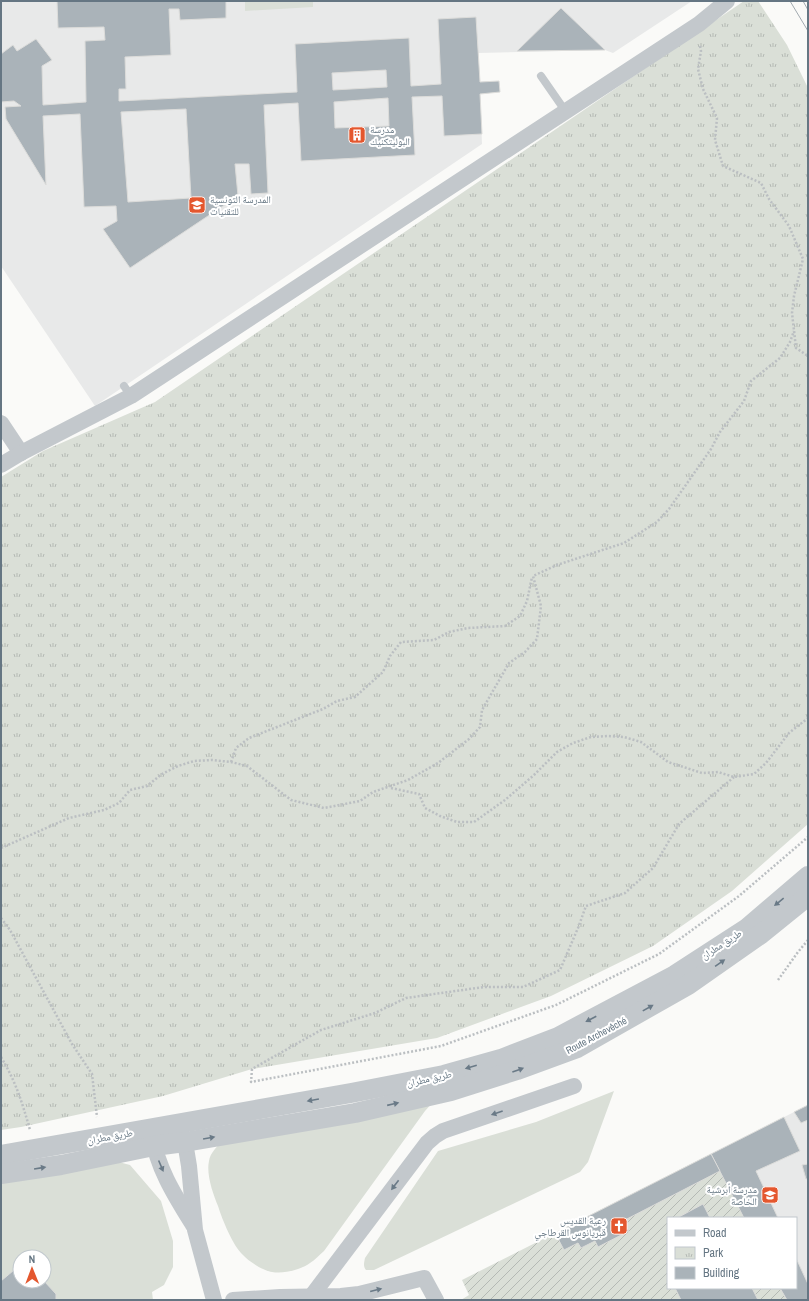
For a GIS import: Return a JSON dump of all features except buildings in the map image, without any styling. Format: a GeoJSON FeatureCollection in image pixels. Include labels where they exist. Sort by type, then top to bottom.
{"type":"FeatureCollection","features":[{"type":"Feature","properties":{"kind":"street"},"geometry":{"type":"LineString","coordinates":[[1,466],[128,391],[566,112],[699,24],[727,1]]}},
{"type":"Feature","properties":{"kind":"street"},"geometry":{"type":"LineString","coordinates":[[1,423],[21,453]]}},
{"type":"Feature","properties":{"kind":"street","name":"طريق مطران"},"geometry":{"type":"LineString","coordinates":[[1,1174],[61,1164],[153,1137],[178,1123],[429,1078],[501,1059],[558,1037],[682,980],[746,929],[808,876]]}},
{"type":"Feature","properties":{"kind":"street","name":"Route Archevêché"},"geometry":{"type":"LineString","coordinates":[[355,1113],[451,1091],[517,1070],[577,1048],[682,980],[761,934],[808,896]]}},
{"type":"Feature","properties":{"kind":"street"},"geometry":{"type":"LineString","coordinates":[[310,1298],[426,1143],[443,1131],[574,1086]]}},
{"type":"Feature","properties":{"kind":"street","name":"طريق مطران"},"geometry":{"type":"LineString","coordinates":[[1,1155],[99,1137],[153,1137],[184,1142],[355,1113]]}},
{"type":"Feature","properties":{"kind":"street"},"geometry":{"type":"LineString","coordinates":[[178,1123],[189,1166],[195,1230],[214,1300]]}},
{"type":"Feature","properties":{"kind":"street"},"geometry":{"type":"LineString","coordinates":[[153,1137],[157,1156],[169,1185],[195,1230]]}},
{"type":"Feature","properties":{"kind":"street"},"geometry":{"type":"LineString","coordinates":[[232,1300],[280,1297],[310,1298],[359,1294],[424,1278],[436,1300]]}},
{"type":"Feature","properties":{"kind":"lane"},"geometry":{"type":"LineString","coordinates":[[541,76],[566,112]]}},
{"type":"Feature","properties":{"kind":"path"},"geometry":{"type":"LineString","coordinates":[[699,24],[701,51],[698,69],[703,89],[717,118],[715,140],[723,166],[761,183],[768,199],[789,226],[803,260],[794,296],[792,313],[796,348],[808,356]]}},
{"type":"Feature","properties":{"kind":"path"},"geometry":{"type":"LineString","coordinates":[[532,576],[557,565],[624,543],[657,522],[669,509],[711,449],[720,432],[744,401],[751,381],[780,358],[790,342],[794,331]]}},
{"type":"Feature","properties":{"kind":"path"},"geometry":{"type":"LineString","coordinates":[[231,762],[236,748],[249,738],[323,709],[337,701],[355,697],[383,672],[390,656],[401,642],[434,640],[449,632],[468,628],[505,626],[520,616],[527,601],[532,576]]}},
{"type":"Feature","properties":{"kind":"path"},"geometry":{"type":"LineString","coordinates":[[1,848],[69,818],[104,810],[119,803],[130,790],[147,786],[162,774],[178,766],[194,762],[212,760],[231,762],[247,766],[291,800],[324,808],[360,801],[373,792],[408,780],[438,763],[468,739],[480,727],[482,710],[508,662],[525,652],[537,639],[541,606],[532,576]]}},
{"type":"Feature","properties":{"kind":"path"},"geometry":{"type":"LineString","coordinates":[[808,718],[790,733],[766,763],[754,774],[734,778],[679,824],[653,868],[625,893],[586,906],[560,970],[523,987],[484,987],[406,998],[375,1013],[321,1030],[252,1070],[251,1082],[441,1046],[556,1005],[659,954],[739,896],[808,837]]}},
{"type":"Feature","properties":{"kind":"path"},"geometry":{"type":"LineString","coordinates":[[390,787],[419,794],[426,808],[440,816],[458,822],[474,822],[505,800],[534,775],[557,752],[573,742],[591,737],[608,736],[624,737],[641,742],[668,762],[683,768],[702,773],[718,772],[734,778]]}},
{"type":"Feature","properties":{"kind":"path"},"geometry":{"type":"LineString","coordinates":[[1,918],[10,930],[72,1044],[92,1074],[99,1137]]}},
{"type":"Feature","properties":{"kind":"path"},"geometry":{"type":"LineString","coordinates":[[778,980],[808,940]]}},
{"type":"Feature","properties":{"kind":"path"},"geometry":{"type":"LineString","coordinates":[[1,1057],[18,1089],[36,1149]]}},
{"type":"Feature","properties":{"kind":"shaded area","name":"المدرسة التونسية للتقنيات"},"geometry":{"type":"Polygon","coordinates":[[[1,1],[692,1],[613,53],[605,50],[478,53],[480,82],[499,81],[500,92],[480,94],[482,144],[95,406],[1,266],[1,1]]]}},
{"type":"Feature","properties":{"kind":"shaded area","name":"مدرسة أبرشية الخاصة"},"geometry":{"type":"Polygon","coordinates":[[[808,1105],[808,1300],[787,1300],[781,1289],[797,1289],[797,1217],[743,1217],[711,1154],[808,1105]]]}},
{"type":"Feature","properties":{"kind":"green space"},"geometry":{"type":"Polygon","coordinates":[[[245,1],[313,1],[313,7],[245,11],[245,1]]]}},
{"type":"Feature","properties":{"kind":"green space"},"geometry":{"type":"Polygon","coordinates":[[[744,1],[758,1],[787,45],[808,88],[808,824],[732,891],[653,946],[551,996],[437,1038],[252,1069],[163,1096],[1,1130],[1,477],[43,451],[155,402],[744,1]]]}},
{"type":"Feature","properties":{"kind":"green space"},"geometry":{"type":"Polygon","coordinates":[[[614,1091],[588,1162],[580,1172],[374,1270],[366,1270],[364,1266],[365,1258],[438,1151],[536,1122],[614,1091]]]}},
{"type":"Feature","properties":{"kind":"green space"},"geometry":{"type":"Polygon","coordinates":[[[441,1093],[425,1111],[324,1251],[314,1260],[302,1268],[292,1271],[272,1272],[252,1263],[239,1251],[225,1225],[210,1184],[208,1172],[211,1155],[222,1141],[441,1093]]]}},
{"type":"Feature","properties":{"kind":"green space","name":"رعية القديس قبريانوس القرطاجي"},"geometry":{"type":"Polygon","coordinates":[[[711,1154],[743,1217],[667,1217],[667,1289],[781,1289],[787,1300],[461,1300],[469,1295],[462,1280],[711,1154]]]}},
{"type":"Feature","properties":{"kind":"green space"},"geometry":{"type":"Polygon","coordinates":[[[111,1160],[130,1165],[161,1201],[173,1241],[173,1267],[164,1285],[152,1292],[153,1300],[1,1300],[1,1172],[111,1160]]]}},
{"type":"Feature","properties":{"kind":"tram line"},"geometry":{"type":"LineString","coordinates":[[790,1],[808,31]]}},
{"type":"Feature","properties":{"kind":"tram line"},"geometry":{"type":"LineString","coordinates":[[803,1],[808,10]]}},
{"type":"Feature","properties":{"kind":"place","name":"مدرسة البوليتكنيك"},"geometry":{"type":"Point","coordinates":[357,135]}},
{"type":"Feature","properties":{"kind":"place","name":"المدرسة التونسية للتقنيات"},"geometry":{"type":"Point","coordinates":[197,205]}},
{"type":"Feature","properties":{"kind":"place","name":"مدرسة أبرشية الخاصة"},"geometry":{"type":"Point","coordinates":[770,1195]}},
{"type":"Feature","properties":{"kind":"place","name":"رعية القديس قبريانوس القرطاجي"},"geometry":{"type":"Point","coordinates":[619,1226]}}]}
